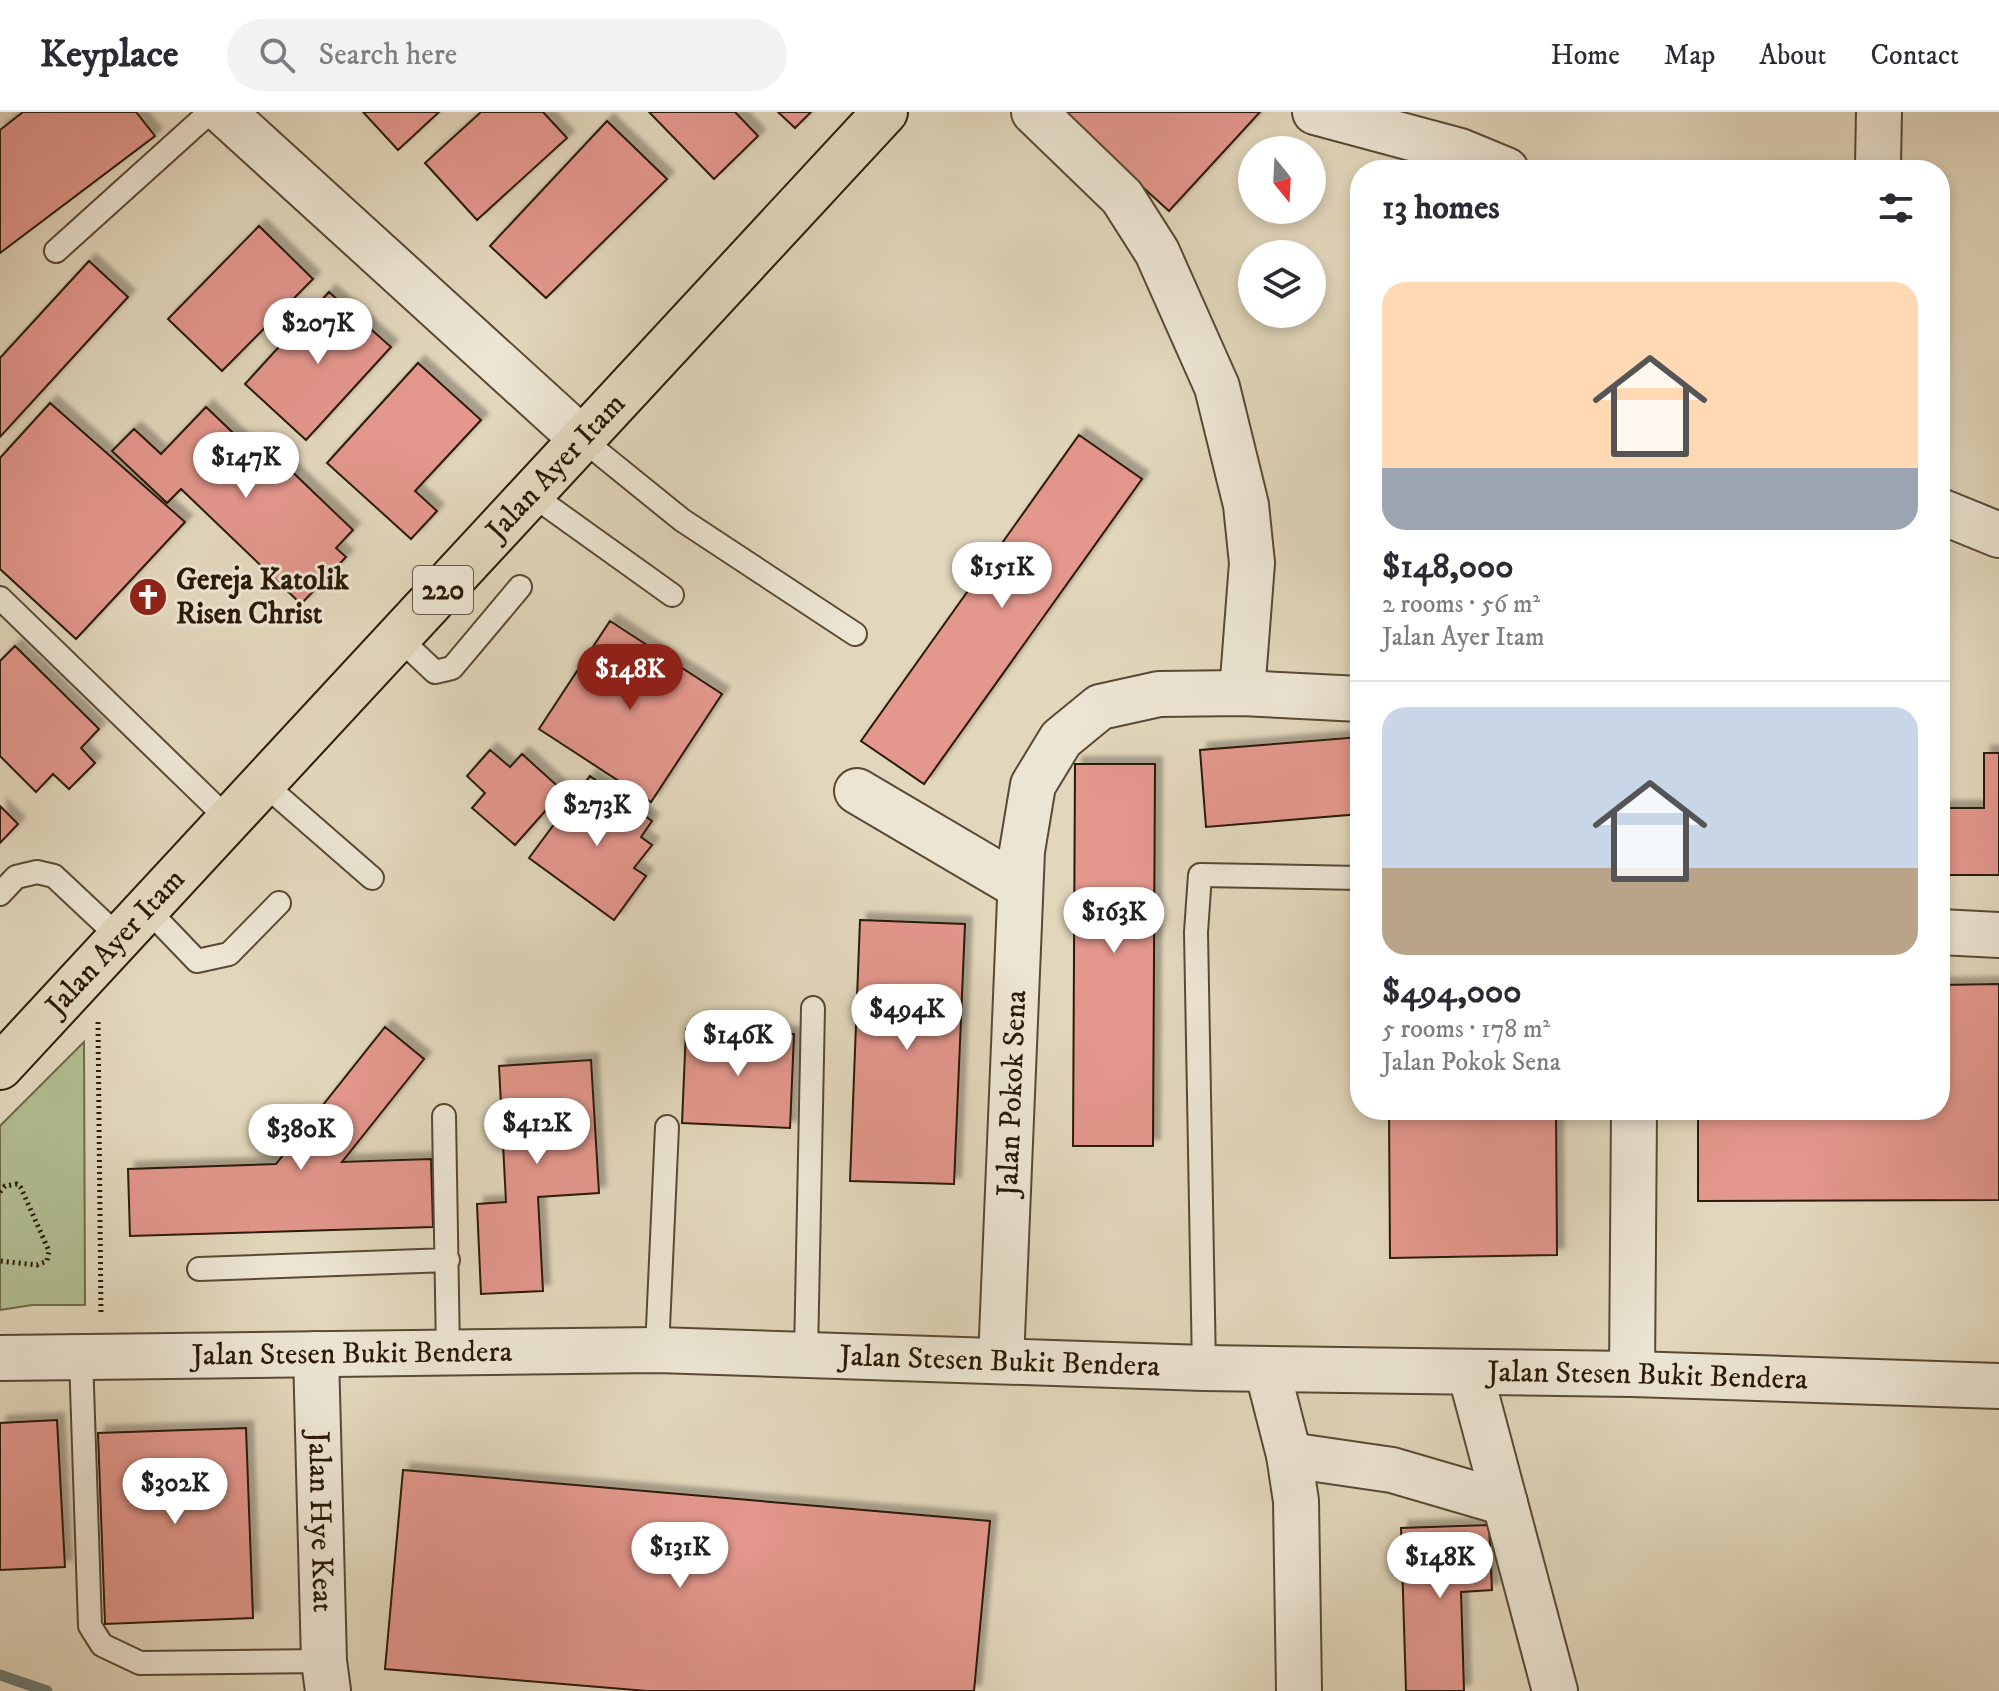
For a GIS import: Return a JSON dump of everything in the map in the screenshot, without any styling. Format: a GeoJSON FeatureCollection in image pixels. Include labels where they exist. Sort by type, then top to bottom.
{"type":"FeatureCollection","features":[{"type":"Feature","properties":{"kind":"main road","name":"Jalan Ayer Itam"},"geometry":{"type":"LineString","coordinates":[[0,1067],[885,112]]}},
{"type":"Feature","properties":{"kind":"street"},"geometry":{"type":"LineString","coordinates":[[223,112],[582,439]]}},
{"type":"Feature","properties":{"kind":"street"},"geometry":{"type":"LineString","coordinates":[[1034,112],[1122,197],[1157,252],[1217,387],[1246,505],[1252,563],[1242,693]]}},
{"type":"Feature","properties":{"kind":"street"},"geometry":{"type":"LineString","coordinates":[[1315,112],[1460,151],[1482,160]]}},
{"type":"Feature","properties":{"kind":"street"},"geometry":{"type":"LineString","coordinates":[[1878,160],[1879,112]]}},
{"type":"Feature","properties":{"kind":"street"},"geometry":{"type":"LineString","coordinates":[[1950,515],[1999,535]]}},
{"type":"Feature","properties":{"kind":"street","name":"Jalan Pokok Sena"},"geometry":{"type":"LineString","coordinates":[[1001,1361],[1022,851],[1033,785],[1061,739],[1100,707],[1159,694],[1242,693],[1350,698]]}},
{"type":"Feature","properties":{"kind":"street"},"geometry":{"type":"LineString","coordinates":[[857,791],[1020,887]]}},
{"type":"Feature","properties":{"kind":"street"},"geometry":{"type":"LineString","coordinates":[[1950,933],[1999,935]]}},
{"type":"Feature","properties":{"kind":"street"},"geometry":{"type":"LineString","coordinates":[[1632,1374],[1634,1120]]}},
{"type":"Feature","properties":{"kind":"street","name":"Jalan Stesen Bukit Bendera"},"geometry":{"type":"LineString","coordinates":[[0,1358],[657,1350],[1204,1368],[1632,1374],[1999,1386]]}},
{"type":"Feature","properties":{"kind":"street","name":"Jalan Hye Keat"},"geometry":{"type":"LineString","coordinates":[[316,1354],[326,1676]]}},
{"type":"Feature","properties":{"kind":"street"},"geometry":{"type":"LineString","coordinates":[[1267,1369],[1289,1455],[1296,1501],[1299,1691]]}},
{"type":"Feature","properties":{"kind":"street"},"geometry":{"type":"LineString","coordinates":[[1470,1372],[1555,1691]]}},
{"type":"Feature","properties":{"kind":"street"},"geometry":{"type":"LineString","coordinates":[[1289,1455],[1392,1470],[1505,1503]]}},
{"type":"Feature","properties":{"kind":"lane"},"geometry":{"type":"LineString","coordinates":[[56,251],[210,112]]}},
{"type":"Feature","properties":{"kind":"lane"},"geometry":{"type":"LineString","coordinates":[[582,439],[682,520],[855,634]]}},
{"type":"Feature","properties":{"kind":"lane"},"geometry":{"type":"LineString","coordinates":[[531,494],[672,595]]}},
{"type":"Feature","properties":{"kind":"lane"},"geometry":{"type":"LineString","coordinates":[[399,638],[435,672],[452,668],[520,587]]}},
{"type":"Feature","properties":{"kind":"lane"},"geometry":{"type":"LineString","coordinates":[[0,598],[229,820]]}},
{"type":"Feature","properties":{"kind":"lane"},"geometry":{"type":"LineString","coordinates":[[263,783],[372,878]]}},
{"type":"Feature","properties":{"kind":"lane"},"geometry":{"type":"LineString","coordinates":[[0,894],[16,877],[37,872],[54,876],[197,961],[229,954],[279,903]]}},
{"type":"Feature","properties":{"kind":"lane"},"geometry":{"type":"LineString","coordinates":[[1204,1368],[1196,932],[1200,875],[1350,878]]}},
{"type":"Feature","properties":{"kind":"lane"},"geometry":{"type":"LineString","coordinates":[[806,1354],[813,1008]]}},
{"type":"Feature","properties":{"kind":"lane"},"geometry":{"type":"LineString","coordinates":[[444,1116],[448,1352]]}},
{"type":"Feature","properties":{"kind":"lane"},"geometry":{"type":"LineString","coordinates":[[657,1350],[667,1127]]}},
{"type":"Feature","properties":{"kind":"lane"},"geometry":{"type":"LineString","coordinates":[[199,1269],[448,1260]]}},
{"type":"Feature","properties":{"kind":"lane"},"geometry":{"type":"LineString","coordinates":[[91,1357],[90,1626],[102,1645],[140,1663],[326,1676]]}},
{"type":"Feature","properties":{"kind":"path"},"geometry":{"type":"LineString","coordinates":[[91,1357],[98,1016]]}},
{"type":"Feature","properties":{"kind":"path"},"geometry":{"type":"LineString","coordinates":[[0,1192],[5,1186],[17,1184],[21,1188],[49,1251],[47,1261],[37,1265],[0,1261]]}},
{"type":"Feature","properties":{"kind":"green space"},"geometry":{"type":"Polygon","coordinates":[[[84,1042],[85,1305],[32,1305],[0,1310],[0,1126],[84,1042]]]}},
{"type":"Feature","properties":{"kind":"building"},"geometry":{"type":"Polygon","coordinates":[[[23,112],[136,112],[155,136],[0,253],[0,130],[23,112]]]}},
{"type":"Feature","properties":{"kind":"building"},"geometry":{"type":"Polygon","coordinates":[[[363,112],[439,112],[398,150],[363,112]]]}},
{"type":"Feature","properties":{"kind":"building"},"geometry":{"type":"Polygon","coordinates":[[[481,112],[543,112],[567,138],[477,220],[425,163],[481,112]]]}},
{"type":"Feature","properties":{"kind":"building"},"geometry":{"type":"Polygon","coordinates":[[[649,112],[735,112],[758,136],[714,179],[649,112]]]}},
{"type":"Feature","properties":{"kind":"building"},"geometry":{"type":"Polygon","coordinates":[[[778,112],[811,112],[795,128],[778,112]]]}},
{"type":"Feature","properties":{"kind":"building"},"geometry":{"type":"Polygon","coordinates":[[[1060,112],[1260,112],[1169,211],[1060,112]]]}},
{"type":"Feature","properties":{"kind":"building"},"geometry":{"type":"Polygon","coordinates":[[[607,121],[667,179],[546,298],[490,246],[607,121]]]}},
{"type":"Feature","properties":{"kind":"building"},"geometry":{"type":"Polygon","coordinates":[[[259,226],[313,279],[222,371],[168,319],[259,226]]]}},
{"type":"Feature","properties":{"kind":"building"},"geometry":{"type":"Polygon","coordinates":[[[89,261],[128,297],[0,437],[0,358],[89,261]]]}},
{"type":"Feature","properties":{"kind":"building"},"geometry":{"type":"Polygon","coordinates":[[[329,292],[391,347],[306,440],[245,384],[329,292]]]}},
{"type":"Feature","properties":{"kind":"building"},"geometry":{"type":"Polygon","coordinates":[[[418,363],[481,420],[415,491],[437,511],[411,539],[327,463],[418,363]]]}},
{"type":"Feature","properties":{"kind":"building"},"geometry":{"type":"Polygon","coordinates":[[[50,403],[185,522],[76,639],[0,569],[0,458],[50,403]]]}},
{"type":"Feature","properties":{"kind":"building"},"geometry":{"type":"Polygon","coordinates":[[[206,407],[251,450],[260,441],[353,530],[336,548],[346,557],[301,604],[181,489],[167,503],[112,451],[134,429],[161,454],[206,407]]]}},
{"type":"Feature","properties":{"kind":"building"},"geometry":{"type":"Polygon","coordinates":[[[1079,435],[1142,479],[924,784],[861,741],[1079,435]]]}},
{"type":"Feature","properties":{"kind":"building"},"geometry":{"type":"Polygon","coordinates":[[[610,621],[722,694],[651,802],[539,729],[610,621]]]}},
{"type":"Feature","properties":{"kind":"building"},"geometry":{"type":"Polygon","coordinates":[[[15,646],[99,729],[81,748],[95,763],[69,789],[53,774],[36,792],[0,756],[0,661],[15,646]]]}},
{"type":"Feature","properties":{"kind":"building"},"geometry":{"type":"Polygon","coordinates":[[[1350,738],[1350,815],[1206,827],[1200,750],[1350,738]]]}},
{"type":"Feature","properties":{"kind":"building"},"geometry":{"type":"Polygon","coordinates":[[[490,750],[510,767],[522,754],[563,791],[515,845],[472,808],[485,793],[467,776],[490,750]]]}},
{"type":"Feature","properties":{"kind":"building"},"geometry":{"type":"Polygon","coordinates":[[[1984,753],[1999,753],[1999,875],[1950,875],[1950,808],[1984,808],[1984,753]]]}},
{"type":"Feature","properties":{"kind":"building"},"geometry":{"type":"Polygon","coordinates":[[[1075,764],[1155,764],[1153,1146],[1073,1146],[1075,764]]]}},
{"type":"Feature","properties":{"kind":"building"},"geometry":{"type":"Polygon","coordinates":[[[590,776],[652,821],[641,837],[652,845],[634,868],[646,876],[614,920],[529,858],[590,776]]]}},
{"type":"Feature","properties":{"kind":"building"},"geometry":{"type":"Polygon","coordinates":[[[0,806],[18,824],[0,843],[0,806]]]}},
{"type":"Feature","properties":{"kind":"building"},"geometry":{"type":"Polygon","coordinates":[[[860,920],[965,924],[954,1184],[850,1181],[860,920]]]}},
{"type":"Feature","properties":{"kind":"building"},"geometry":{"type":"Polygon","coordinates":[[[1999,984],[1999,1200],[1698,1201],[1698,1120],[1950,1120],[1950,985],[1999,984]]]}},
{"type":"Feature","properties":{"kind":"building"},"geometry":{"type":"Polygon","coordinates":[[[385,1027],[424,1059],[342,1162],[431,1159],[433,1227],[130,1236],[128,1169],[276,1164],[385,1027]]]}},
{"type":"Feature","properties":{"kind":"building"},"geometry":{"type":"Polygon","coordinates":[[[686,1029],[794,1034],[790,1128],[682,1123],[686,1029]]]}},
{"type":"Feature","properties":{"kind":"building"},"geometry":{"type":"Polygon","coordinates":[[[591,1060],[599,1193],[538,1197],[543,1291],[481,1294],[477,1204],[506,1202],[499,1066],[591,1060]]]}},
{"type":"Feature","properties":{"kind":"building"},"geometry":{"type":"Polygon","coordinates":[[[1389,1120],[1556,1120],[1557,1255],[1390,1258],[1389,1120]]]}},
{"type":"Feature","properties":{"kind":"building"},"geometry":{"type":"Polygon","coordinates":[[[57,1420],[65,1567],[0,1570],[0,1423],[57,1420]]]}},
{"type":"Feature","properties":{"kind":"building"},"geometry":{"type":"Polygon","coordinates":[[[246,1428],[253,1618],[105,1624],[98,1433],[246,1428]]]}},
{"type":"Feature","properties":{"kind":"building"},"geometry":{"type":"Polygon","coordinates":[[[403,1470],[990,1521],[974,1691],[647,1691],[385,1669],[403,1470]]]}},
{"type":"Feature","properties":{"kind":"building"},"geometry":{"type":"Polygon","coordinates":[[[1489,1525],[1492,1590],[1461,1592],[1464,1691],[1406,1691],[1401,1528],[1489,1525]]]}},
{"type":"Feature","properties":{"kind":"waterway"},"geometry":{"type":"LineString","coordinates":[[0,1675],[47,1691]]}},
{"type":"Feature","properties":{"kind":"place","name":"Gereja Katolik Risen Christ"},"geometry":{"type":"Point","coordinates":[148,597]}}]}
